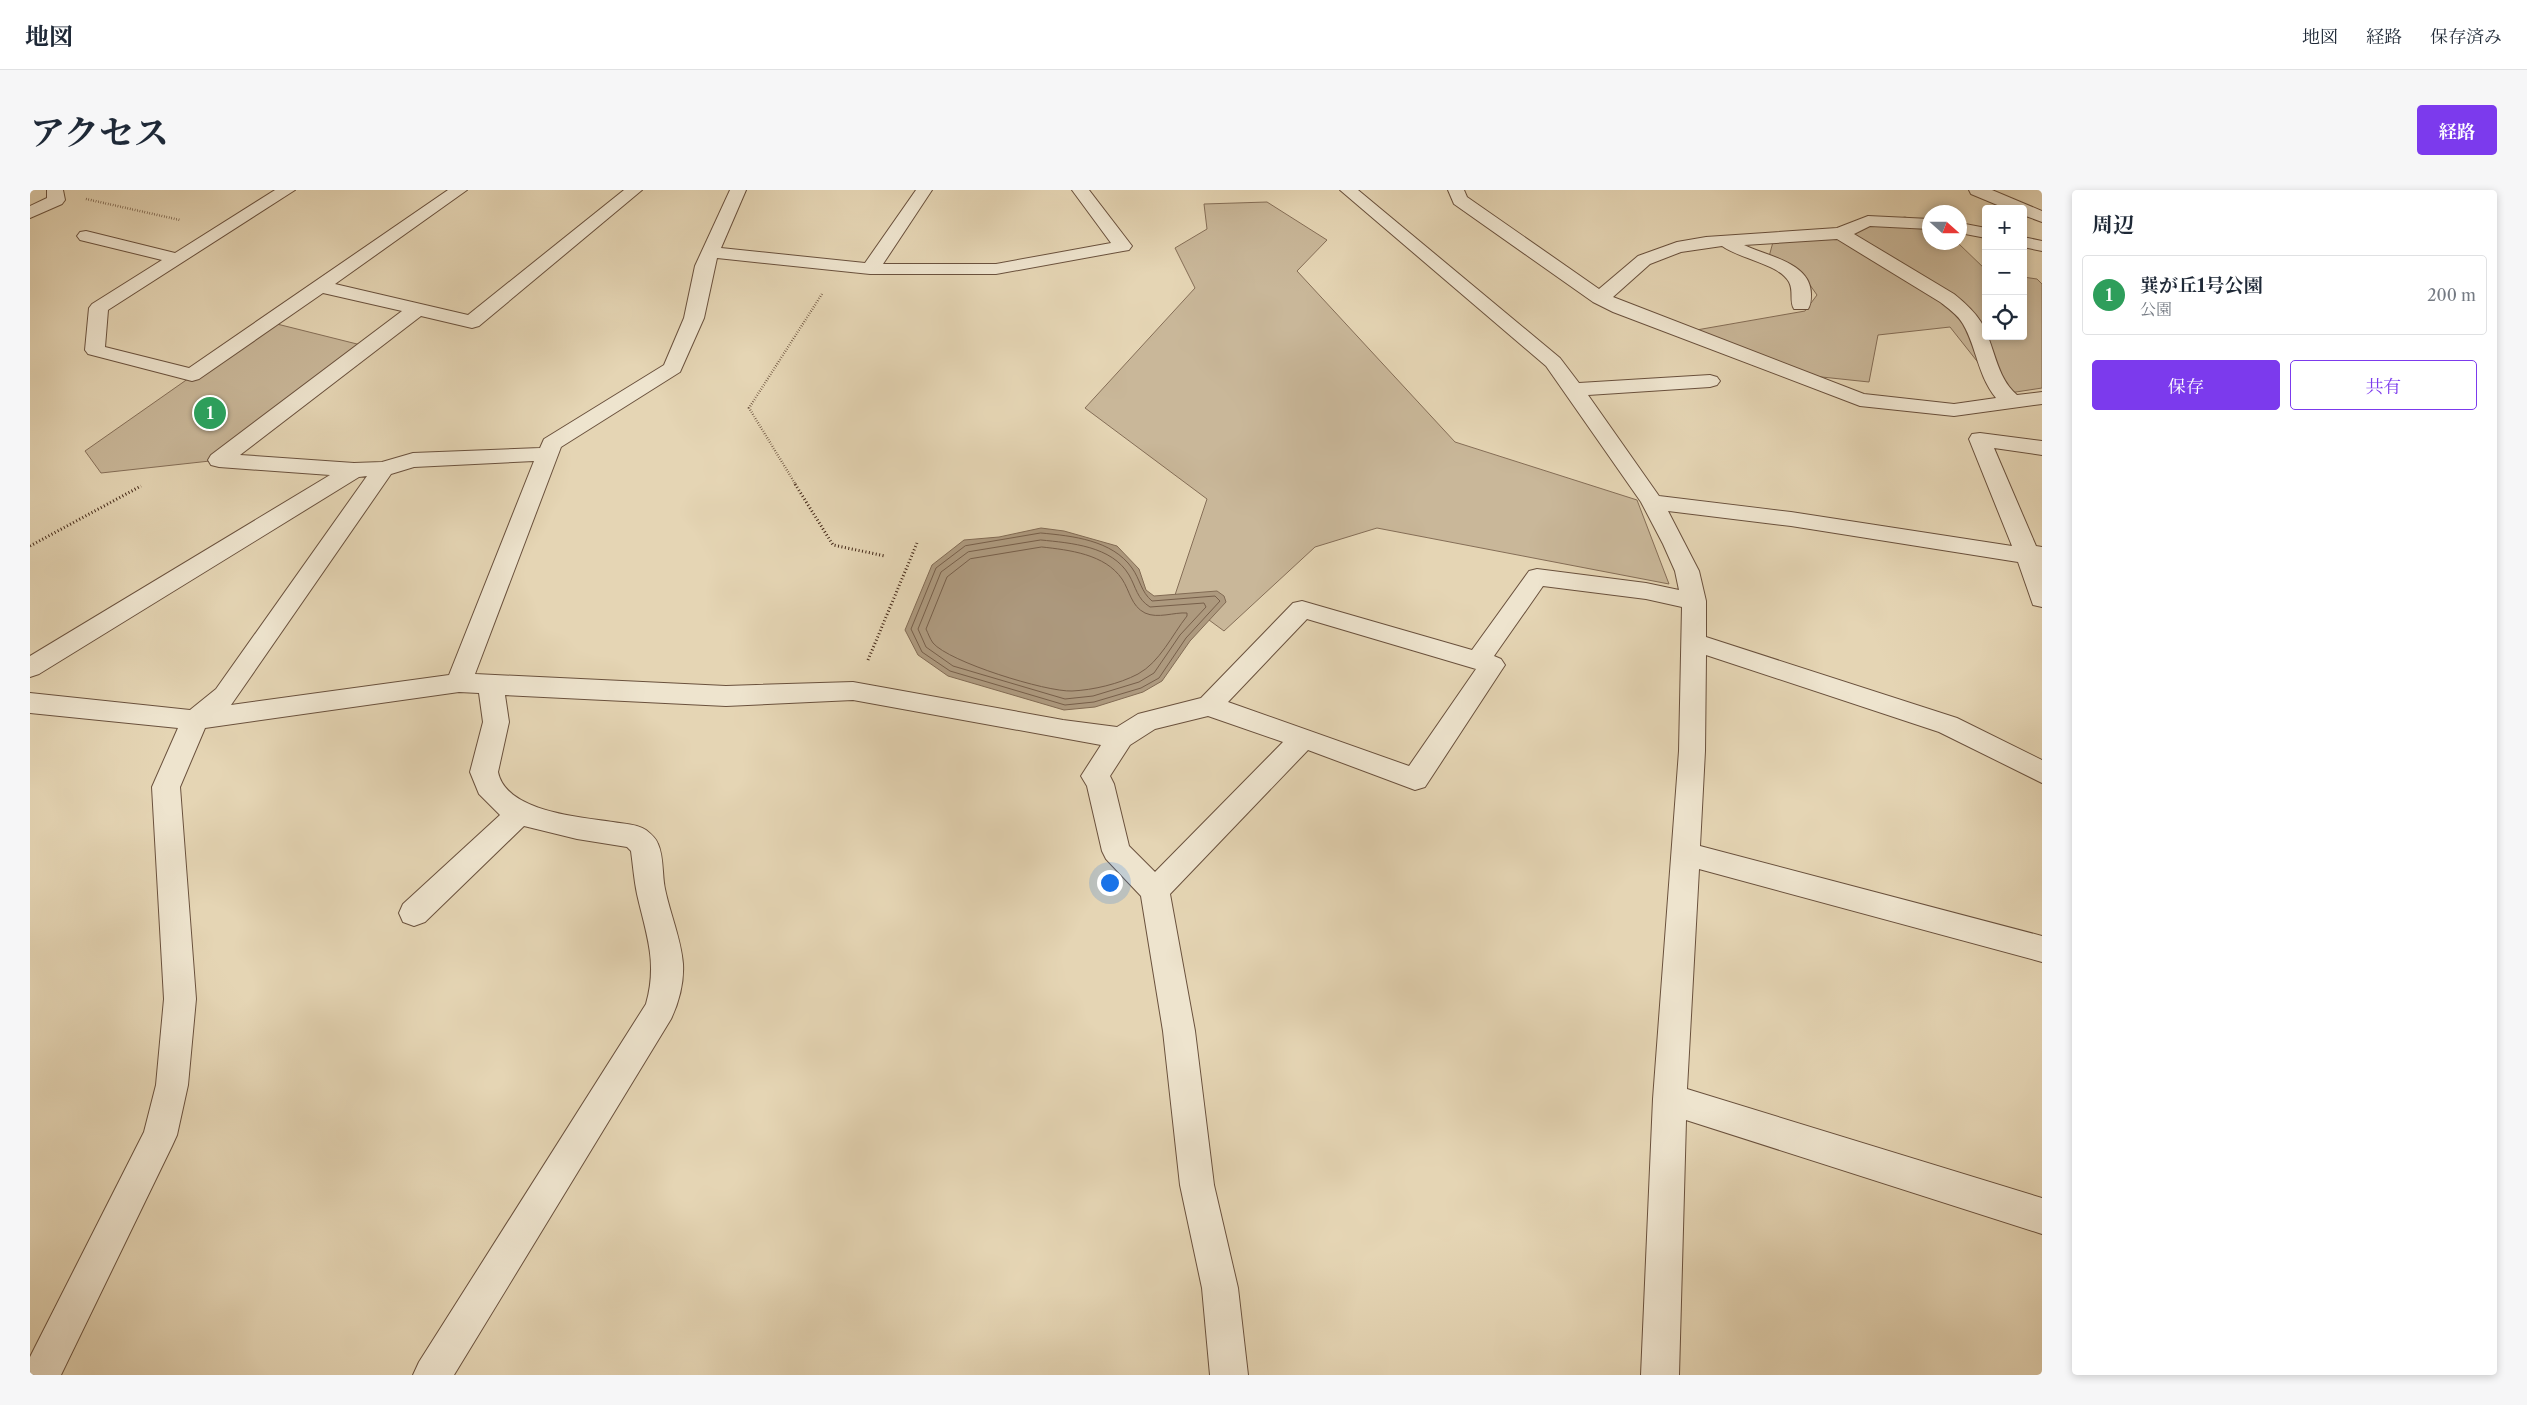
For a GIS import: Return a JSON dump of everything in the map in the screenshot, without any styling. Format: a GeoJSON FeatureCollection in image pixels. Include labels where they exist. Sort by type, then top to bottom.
{"type":"FeatureCollection","features":[{"type":"Feature","properties":{"kind":"street"},"geometry":{"type":"LineString","coordinates":[[287,190],[99,308],[95,350],[192,375],[459,190]]}},
{"type":"Feature","properties":{"kind":"street"},"geometry":{"type":"LineString","coordinates":[[322,286],[472,322],[634,190]]}},
{"type":"Feature","properties":{"kind":"street"},"geometry":{"type":"LineString","coordinates":[[459,683],[550,454],[552,444],[673,368],[694,318],[704,266],[738,190]]}},
{"type":"Feature","properties":{"kind":"street"},"geometry":{"type":"LineString","coordinates":[[870,269],[924,190]]}},
{"type":"Feature","properties":{"kind":"street"},"geometry":{"type":"LineString","coordinates":[[710,252],[870,269],[996,268],[1123,246],[1080,190]]}},
{"type":"Feature","properties":{"kind":"street"},"geometry":{"type":"LineString","coordinates":[[1348,190],[1553,362],[1623,458],[1652,502],[1675,544],[1687,572],[1694,601],[1692,751],[1670,1099],[1660,1375]]}},
{"type":"Feature","properties":{"kind":"street"},"geometry":{"type":"LineString","coordinates":[[1456,190],[1460,200],[1600,298],[1620,308],[1860,400],[1954,410],[2042,398]]}},
{"type":"Feature","properties":{"kind":"street"},"geometry":{"type":"LineString","coordinates":[[1992,192],[2042,217]]}},
{"type":"Feature","properties":{"kind":"street"},"geometry":{"type":"LineString","coordinates":[[30,213],[56,195]]}},
{"type":"Feature","properties":{"kind":"street"},"geometry":{"type":"LineString","coordinates":[[1600,298],[1644,260],[1657,253],[1677,247],[1726,241],[1840,233],[1868,222],[1922,224]]}},
{"type":"Feature","properties":{"kind":"street"},"geometry":{"type":"LineString","coordinates":[[1967,229],[1982,232]]}},
{"type":"Feature","properties":{"kind":"street"},"geometry":{"type":"LineString","coordinates":[[1840,233],[1947,298],[1962,310],[1973,325],[1987,369],[2003,396],[2012,402]]}},
{"type":"Feature","properties":{"kind":"street"},"geometry":{"type":"LineString","coordinates":[[86,236],[178,259]]}},
{"type":"Feature","properties":{"kind":"street"},"geometry":{"type":"LineString","coordinates":[[1726,241],[1730,245],[1783,267],[1798,280],[1803,292],[1801,305]]}},
{"type":"Feature","properties":{"kind":"street"},"geometry":{"type":"LineString","coordinates":[[92,255],[113,243]]}},
{"type":"Feature","properties":{"kind":"street"},"geometry":{"type":"LineString","coordinates":[[2027,243],[2042,246]]}},
{"type":"Feature","properties":{"kind":"street"},"geometry":{"type":"LineString","coordinates":[[419,308],[220,460],[354,470],[383,469],[413,460],[550,454]]}},
{"type":"Feature","properties":{"kind":"street"},"geometry":{"type":"LineString","coordinates":[[1573,390],[1710,382]]}},
{"type":"Feature","properties":{"kind":"street"},"geometry":{"type":"LineString","coordinates":[[2042,448],[1980,439],[2032,554],[2042,599]]}},
{"type":"Feature","properties":{"kind":"street"},"geometry":{"type":"LineString","coordinates":[[41,1375],[160,1136],[172,1085],[180,999],[166,787],[195,720],[225,696],[383,469]]}},
{"type":"Feature","properties":{"kind":"street"},"geometry":{"type":"LineString","coordinates":[[30,668],[354,470]]}},
{"type":"Feature","properties":{"kind":"street"},"geometry":{"type":"LineString","coordinates":[[1652,502],[1791,519],[2032,554]]}},
{"type":"Feature","properties":{"kind":"street"},"geometry":{"type":"LineString","coordinates":[[1478,660],[1538,577],[1646,591],[1694,601]]}},
{"type":"Feature","properties":{"kind":"street"},"geometry":{"type":"LineString","coordinates":[[1209,706],[1302,609],[1492,665],[1415,779],[1209,706],[1147,721],[1121,738],[1095,776],[1100,784],[1116,850],[1154,891],[1179,1031],[1197,1185],[1220,1288],[1229,1375]]}},
{"type":"Feature","properties":{"kind":"street"},"geometry":{"type":"LineString","coordinates":[[1694,642],[1948,725],[2042,772]]}},
{"type":"Feature","properties":{"kind":"street"},"geometry":{"type":"LineString","coordinates":[[30,703],[195,720],[459,683],[726,696],[818,690],[853,691],[1062,730],[1121,738]]}},
{"type":"Feature","properties":{"kind":"street"},"geometry":{"type":"LineString","coordinates":[[432,1375],[660,1009],[666,988],[669,966],[667,947],[652,895],[645,846],[634,836],[576,828],[519,814],[492,792],[485,780],[484,765],[493,738],[496,720],[490,684]]}},
{"type":"Feature","properties":{"kind":"street"},"geometry":{"type":"LineString","coordinates":[[1154,891],[1303,738]]}},
{"type":"Feature","properties":{"kind":"street"},"geometry":{"type":"LineString","coordinates":[[414,913],[519,814]]}},
{"type":"Feature","properties":{"kind":"street"},"geometry":{"type":"LineString","coordinates":[[1685,854],[2042,948]]}},
{"type":"Feature","properties":{"kind":"street"},"geometry":{"type":"LineString","coordinates":[[1670,1099],[2042,1216]]}},
{"type":"Feature","properties":{"kind":"path"},"geometry":{"type":"LineString","coordinates":[[56,195],[78,197],[224,230]]}},
{"type":"Feature","properties":{"kind":"path"},"geometry":{"type":"LineString","coordinates":[[840,266],[749,408],[833,545],[885,556]]}},
{"type":"Feature","properties":{"kind":"path"},"geometry":{"type":"LineString","coordinates":[[30,546],[141,486]]}},
{"type":"Feature","properties":{"kind":"path"},"geometry":{"type":"LineString","coordinates":[[853,691],[917,543]]}},
{"type":"Feature","properties":{"kind":"shaded area"},"geometry":{"type":"Polygon","coordinates":[[[1267,202],[1327,240],[1297,271],[1455,442],[1637,500],[1669,584],[1377,528],[1315,547],[1224,631],[1175,595],[1207,499],[1085,408],[1195,288],[1175,248],[1207,229],[1204,204],[1267,202]]]}},
{"type":"Feature","properties":{"kind":"shaded area"},"geometry":{"type":"Polygon","coordinates":[[[1905,217],[1922,222],[1922,250],[1965,250],[1982,266],[1982,340],[2027,340],[2027,278],[2037,279],[2042,284],[2042,388],[2003,394],[1950,327],[1878,335],[1869,382],[1784,373],[1685,332],[1805,311],[1817,295],[1805,278],[1767,264],[1773,242],[1905,217]]]}},
{"type":"Feature","properties":{"kind":"shaded area"},"geometry":{"type":"Polygon","coordinates":[[[269,322],[369,347],[219,460],[101,473],[85,451],[269,322]]]}},
{"type":"Feature","properties":{"kind":"water"},"geometry":{"type":"Polygon","coordinates":[[[1041,528],[1064,531],[1117,546],[1139,569],[1146,590],[1154,596],[1217,591],[1224,596],[1226,602],[1190,641],[1162,681],[1143,692],[1095,707],[1064,710],[948,676],[918,655],[905,630],[932,565],[964,540],[999,537],[1041,528]]]}},
{"type":"Feature","properties":{"kind":"place","name":"巽が丘1号公園"},"geometry":{"type":"Point","coordinates":[210,413]}}]}
